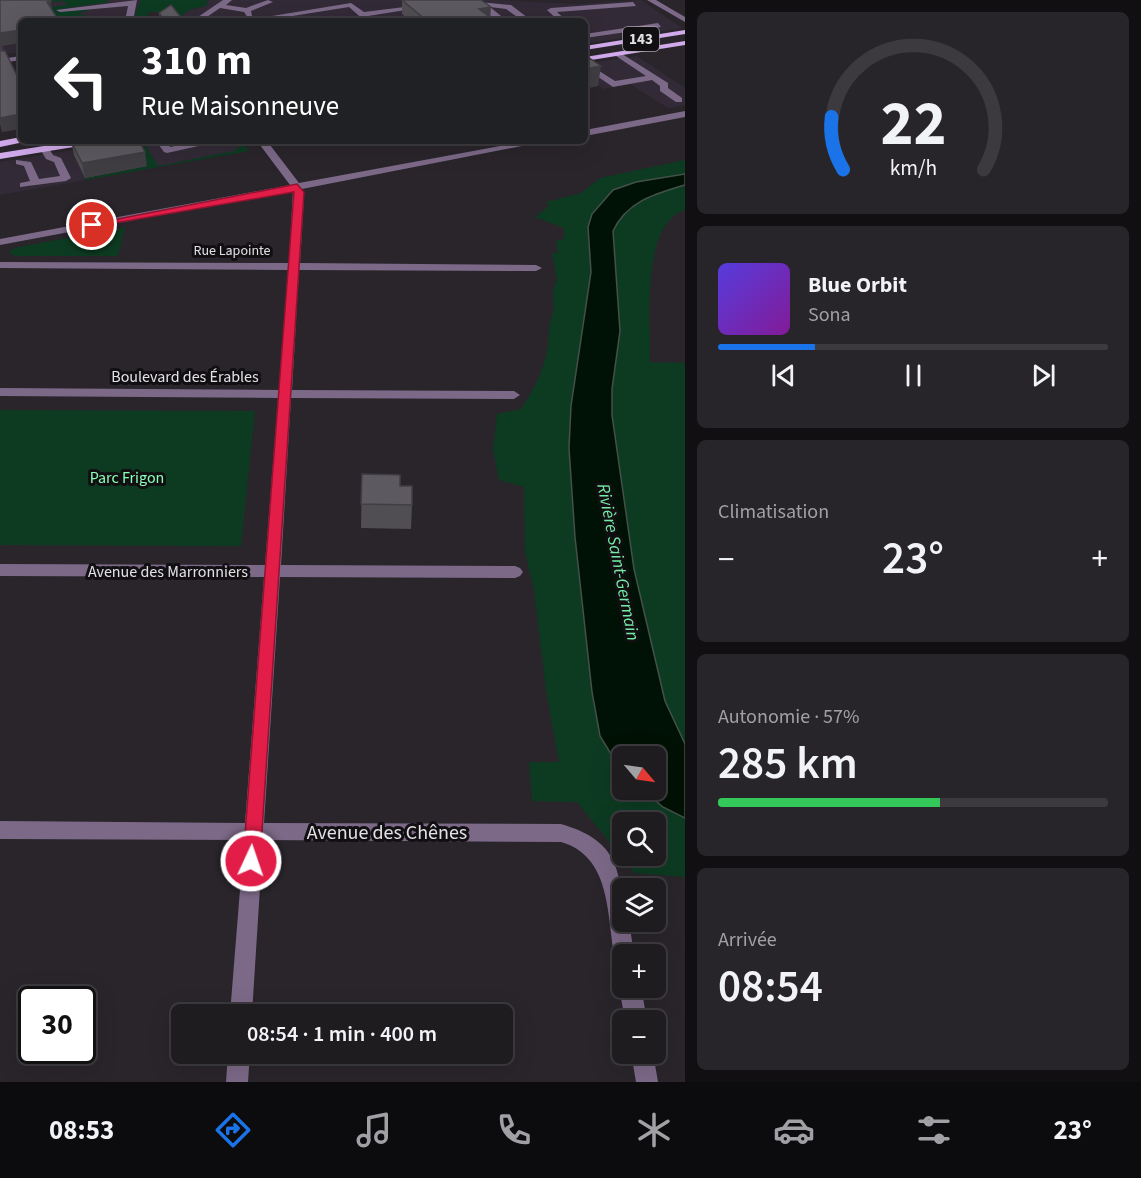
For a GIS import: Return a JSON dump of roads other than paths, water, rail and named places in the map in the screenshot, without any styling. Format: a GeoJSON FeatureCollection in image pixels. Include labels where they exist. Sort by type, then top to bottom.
{"type":"FeatureCollection","features":[{"type":"Feature","properties":{"kind":"main road","name":"143"},"geometry":{"type":"LineString","coordinates":[[588,48],[685,32]]}},
{"type":"Feature","properties":{"kind":"main road","name":"143"},"geometry":{"type":"LineString","coordinates":[[588,61],[685,43]]}},
{"type":"Feature","properties":{"kind":"main road"},"geometry":{"type":"LineString","coordinates":[[0,144],[18,141]]}},
{"type":"Feature","properties":{"kind":"main road"},"geometry":{"type":"LineString","coordinates":[[0,156],[18,160],[45,149],[83,144]]}},
{"type":"Feature","properties":{"kind":"street"},"geometry":{"type":"LineString","coordinates":[[111,0],[120,3]]}},
{"type":"Feature","properties":{"kind":"street"},"geometry":{"type":"LineString","coordinates":[[201,18],[228,0]]}},
{"type":"Feature","properties":{"kind":"street"},"geometry":{"type":"LineString","coordinates":[[305,3],[326,0]]}},
{"type":"Feature","properties":{"kind":"street"},"geometry":{"type":"LineString","coordinates":[[333,0],[342,7]]}},
{"type":"Feature","properties":{"kind":"street"},"geometry":{"type":"LineString","coordinates":[[410,0],[424,6]]}},
{"type":"Feature","properties":{"kind":"street"},"geometry":{"type":"LineString","coordinates":[[651,0],[683,18]]}},
{"type":"Feature","properties":{"kind":"street"},"geometry":{"type":"LineString","coordinates":[[60,10],[133,1],[130,18]]}},
{"type":"Feature","properties":{"kind":"street"},"geometry":{"type":"LineString","coordinates":[[219,6],[247,10],[269,2]]}},
{"type":"Feature","properties":{"kind":"street"},"geometry":{"type":"LineString","coordinates":[[462,3],[508,7],[524,18]]}},
{"type":"Feature","properties":{"kind":"street"},"geometry":{"type":"LineString","coordinates":[[482,4],[500,18]]}},
{"type":"Feature","properties":{"kind":"street"},"geometry":{"type":"LineString","coordinates":[[559,18],[550,10],[633,4]]}},
{"type":"Feature","properties":{"kind":"street"},"geometry":{"type":"LineString","coordinates":[[268,18],[351,5],[366,18]]}},
{"type":"Feature","properties":{"kind":"street"},"geometry":{"type":"LineString","coordinates":[[362,15],[435,5]]}},
{"type":"Feature","properties":{"kind":"street"},"geometry":{"type":"LineString","coordinates":[[573,8],[587,17]]}},
{"type":"Feature","properties":{"kind":"street"},"geometry":{"type":"LineString","coordinates":[[247,10],[245,13],[248,18]]}},
{"type":"Feature","properties":{"kind":"street"},"geometry":{"type":"LineString","coordinates":[[318,10],[326,18]]}},
{"type":"Feature","properties":{"kind":"street"},"geometry":{"type":"LineString","coordinates":[[293,14],[297,18]]}},
{"type":"Feature","properties":{"kind":"street"},"geometry":{"type":"LineString","coordinates":[[588,36],[658,25]]}},
{"type":"Feature","properties":{"kind":"street"},"geometry":{"type":"LineString","coordinates":[[619,54],[665,85],[663,89],[679,100]]}},
{"type":"Feature","properties":{"kind":"street"},"geometry":{"type":"LineString","coordinates":[[0,61],[18,58]]}},
{"type":"Feature","properties":{"kind":"street"},"geometry":{"type":"LineString","coordinates":[[588,64],[613,84],[653,77]]}},
{"type":"Feature","properties":{"kind":"street"},"geometry":{"type":"LineString","coordinates":[[588,132],[685,114]]}},
{"type":"Feature","properties":{"kind":"street"},"geometry":{"type":"LineString","coordinates":[[78,154],[83,144]]}},
{"type":"Feature","properties":{"kind":"street"},"geometry":{"type":"LineString","coordinates":[[163,144],[167,150],[200,144]]}},
{"type":"Feature","properties":{"kind":"street"},"geometry":{"type":"LineString","coordinates":[[242,1004],[299,203],[297,187],[266,144]]}},
{"type":"Feature","properties":{"kind":"street"},"geometry":{"type":"LineString","coordinates":[[0,242],[526,144]]}},
{"type":"Feature","properties":{"kind":"street"},"geometry":{"type":"LineString","coordinates":[[24,185],[66,178],[58,160],[49,157],[45,149]]}},
{"type":"Feature","properties":{"kind":"street"},"geometry":{"type":"LineString","coordinates":[[18,160],[28,164],[36,183]]}},
{"type":"Feature","properties":{"kind":"street","name":"Rue Lapointe"},"geometry":{"type":"LineString","coordinates":[[0,265],[536,268]]}},
{"type":"Feature","properties":{"kind":"street","name":"Boulevard des Érables"},"geometry":{"type":"LineString","coordinates":[[0,392],[514,395]]}},
{"type":"Feature","properties":{"kind":"street","name":"Avenue des Marronniers"},"geometry":{"type":"LineString","coordinates":[[0,570],[515,572]]}},
{"type":"Feature","properties":{"kind":"street","name":"Avenue des Chênes"},"geometry":{"type":"LineString","coordinates":[[0,830],[561,833],[590,845],[603,858],[608,872],[622,944]]}},
{"type":"Feature","properties":{"kind":"street"},"geometry":{"type":"LineString","coordinates":[[237,1082],[238,1064]]}},
{"type":"Feature","properties":{"kind":"street"},"geometry":{"type":"LineString","coordinates":[[644,1064],[647,1082]]}},
{"type":"Feature","properties":{"kind":"water","name":"Rivière Saint-Germain"},"geometry":{"type":"Polygon","coordinates":[[[685,174],[685,185],[643,200],[626,212],[613,231],[620,331],[612,389],[612,415],[634,569],[665,701],[685,744],[685,818],[663,807],[655,800],[666,800],[666,746],[612,746],[612,756],[600,736],[592,692],[575,537],[569,448],[571,406],[591,272],[588,227],[592,214],[613,190],[636,182],[685,174]]]}},
{"type":"Feature","properties":{"kind":"park label","name":"Parc Frigon"},"geometry":{"type":"Point","coordinates":[127,478]}}]}
